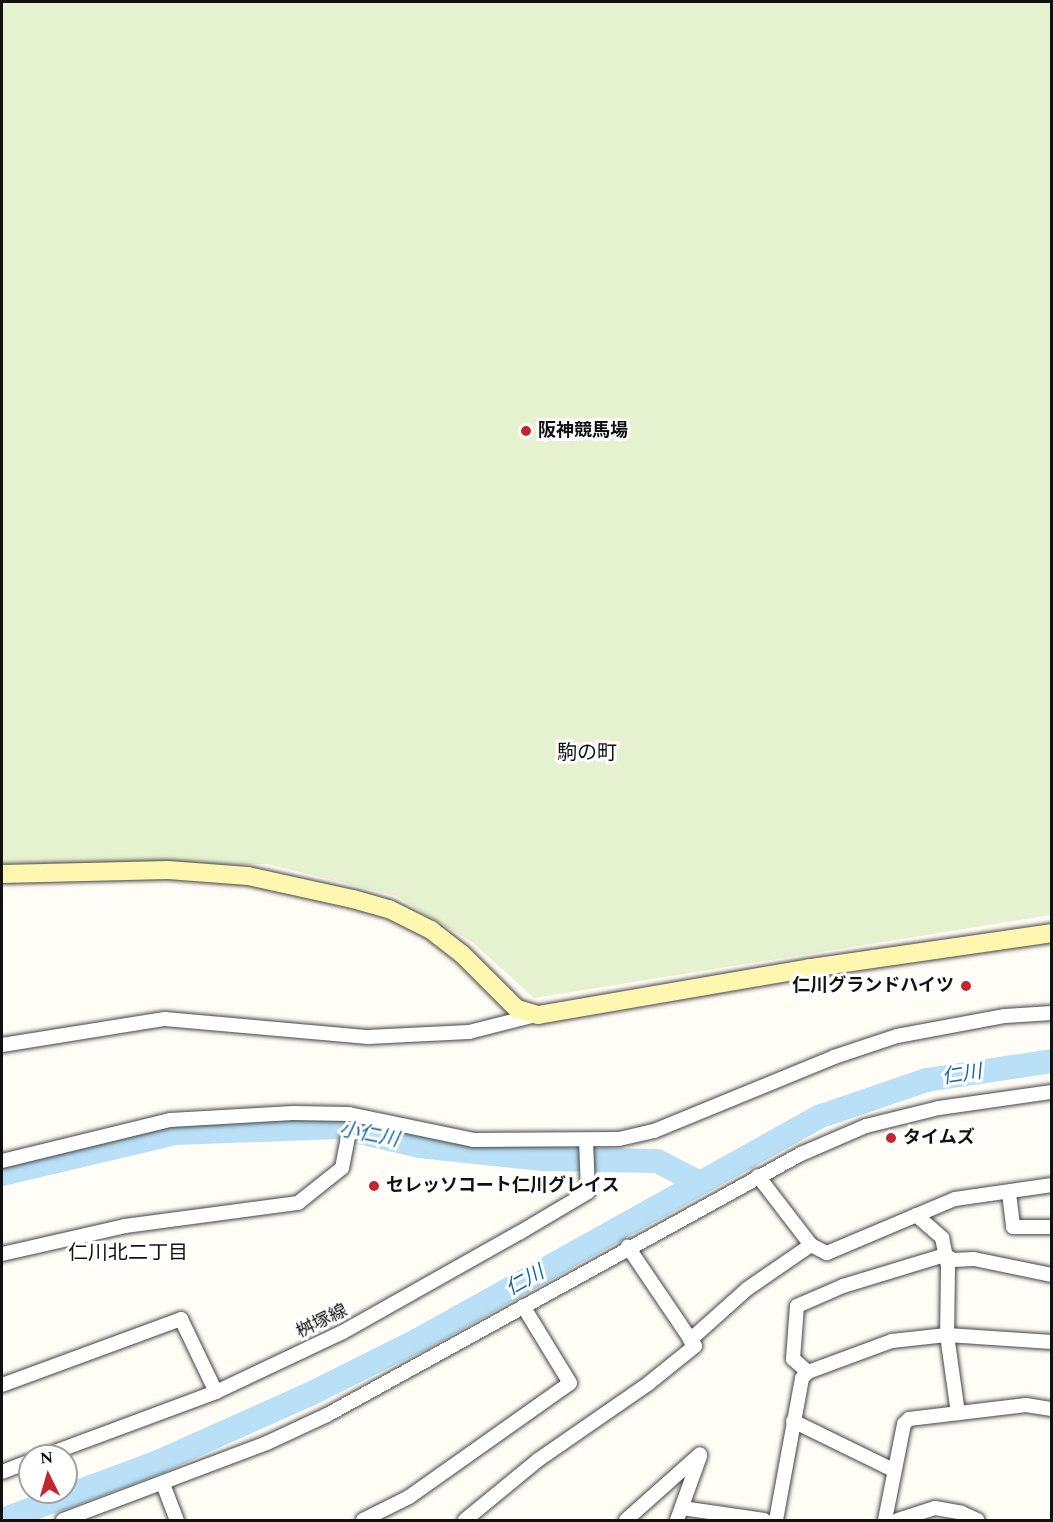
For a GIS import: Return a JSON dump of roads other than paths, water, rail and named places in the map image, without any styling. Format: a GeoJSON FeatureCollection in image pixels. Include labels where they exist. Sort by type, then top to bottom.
{"type":"FeatureCollection","features":[{"type":"Feature","properties":{"kind":"street"},"geometry":{"type":"LineString","coordinates":[[2,874],[168,870],[248,876],[353,899],[389,909],[431,930],[462,954],[517,1009],[538,1015]]}},
{"type":"Feature","properties":{"kind":"street"},"geometry":{"type":"LineString","coordinates":[[2,1045],[165,1019],[368,1037],[469,1032],[538,1015],[845,962],[1052,933]]}},
{"type":"Feature","properties":{"kind":"street"},"geometry":{"type":"LineString","coordinates":[[2,1161],[170,1120],[349,1114],[473,1140],[586,1144],[654,1131],[834,1057],[897,1036],[1005,1016],[1052,1013]]}},
{"type":"Feature","properties":{"kind":"street"},"geometry":{"type":"LineString","coordinates":[[63,1521],[163,1484],[327,1415],[758,1176],[866,1126],[939,1107],[1052,1092]]}},
{"type":"Feature","properties":{"kind":"street"},"geometry":{"type":"LineString","coordinates":[[2,1254],[125,1226],[298,1203],[342,1168],[348,1138]]}},
{"type":"Feature","properties":{"kind":"street","name":"桝塚線"},"geometry":{"type":"LineString","coordinates":[[76,1444],[216,1392],[343,1332],[519,1233],[588,1192],[586,1144]]}},
{"type":"Feature","properties":{"kind":"street"},"geometry":{"type":"LineString","coordinates":[[758,1176],[811,1245],[827,1253],[956,1199],[1052,1185]]}},
{"type":"Feature","properties":{"kind":"street"},"geometry":{"type":"LineString","coordinates":[[1009,1193],[1013,1227],[1052,1227]]}},
{"type":"Feature","properties":{"kind":"street"},"geometry":{"type":"LineString","coordinates":[[916,1215],[942,1238],[948,1267],[947,1335],[958,1413]]}},
{"type":"Feature","properties":{"kind":"street"},"geometry":{"type":"LineString","coordinates":[[690,1340],[747,1289],[811,1245]]}},
{"type":"Feature","properties":{"kind":"street"},"geometry":{"type":"LineString","coordinates":[[465,1521],[538,1460],[649,1383],[695,1346],[628,1247]]}},
{"type":"Feature","properties":{"kind":"street"},"geometry":{"type":"LineString","coordinates":[[808,1372],[794,1359],[797,1306],[843,1286],[945,1256],[953,1260],[974,1259],[1052,1275]]}},
{"type":"Feature","properties":{"kind":"street"},"geometry":{"type":"LineString","coordinates":[[363,1521],[409,1497],[570,1383],[523,1306]]}},
{"type":"Feature","properties":{"kind":"street"},"geometry":{"type":"LineString","coordinates":[[2,1385],[181,1319],[216,1392]]}},
{"type":"Feature","properties":{"kind":"street"},"geometry":{"type":"LineString","coordinates":[[776,1521],[802,1378],[808,1372],[892,1341],[947,1335],[1052,1342]]}},
{"type":"Feature","properties":{"kind":"street"},"geometry":{"type":"LineString","coordinates":[[885,1521],[893,1470],[904,1424],[909,1419],[1026,1405],[1052,1409]]}},
{"type":"Feature","properties":{"kind":"street"},"geometry":{"type":"LineString","coordinates":[[793,1421],[893,1470]]}},
{"type":"Feature","properties":{"kind":"street"},"geometry":{"type":"LineString","coordinates":[[626,1521],[700,1454],[679,1514],[764,1521]]}},
{"type":"Feature","properties":{"kind":"street"},"geometry":{"type":"LineString","coordinates":[[2,1472],[18,1466]]}},
{"type":"Feature","properties":{"kind":"street"},"geometry":{"type":"LineString","coordinates":[[163,1484],[177,1521]]}},
{"type":"Feature","properties":{"kind":"street"},"geometry":{"type":"LineString","coordinates":[[898,1521],[923,1516],[935,1508],[962,1513],[977,1521]]}},
{"type":"Feature","properties":{"kind":"waterway","name":"仁川"},"geometry":{"type":"LineString","coordinates":[[2,1520],[158,1462],[308,1395],[418,1340],[821,1116],[927,1080],[1052,1061]]}},
{"type":"Feature","properties":{"kind":"waterway","name":"小仁川"},"geometry":{"type":"LineString","coordinates":[[2,1174],[176,1133],[337,1127],[419,1146],[542,1159],[657,1161],[698,1182]]}},
{"type":"Feature","properties":{"kind":"place","name":"阪神競馬場"},"geometry":{"type":"Point","coordinates":[526,431]}},
{"type":"Feature","properties":{"kind":"place","name":"仁川グランドハイツ"},"geometry":{"type":"Point","coordinates":[966,986]}},
{"type":"Feature","properties":{"kind":"place","name":"タイムズ"},"geometry":{"type":"Point","coordinates":[891,1138]}},
{"type":"Feature","properties":{"kind":"place","name":"セレッソコート仁川グレイス"},"geometry":{"type":"Point","coordinates":[374,1186]}},
{"type":"Feature","properties":{"kind":"district","name":"駒の町"},"geometry":{"type":"Point","coordinates":[587,753]}},
{"type":"Feature","properties":{"kind":"district","name":"仁川北二丁目"},"geometry":{"type":"Point","coordinates":[128,1253]}}]}
